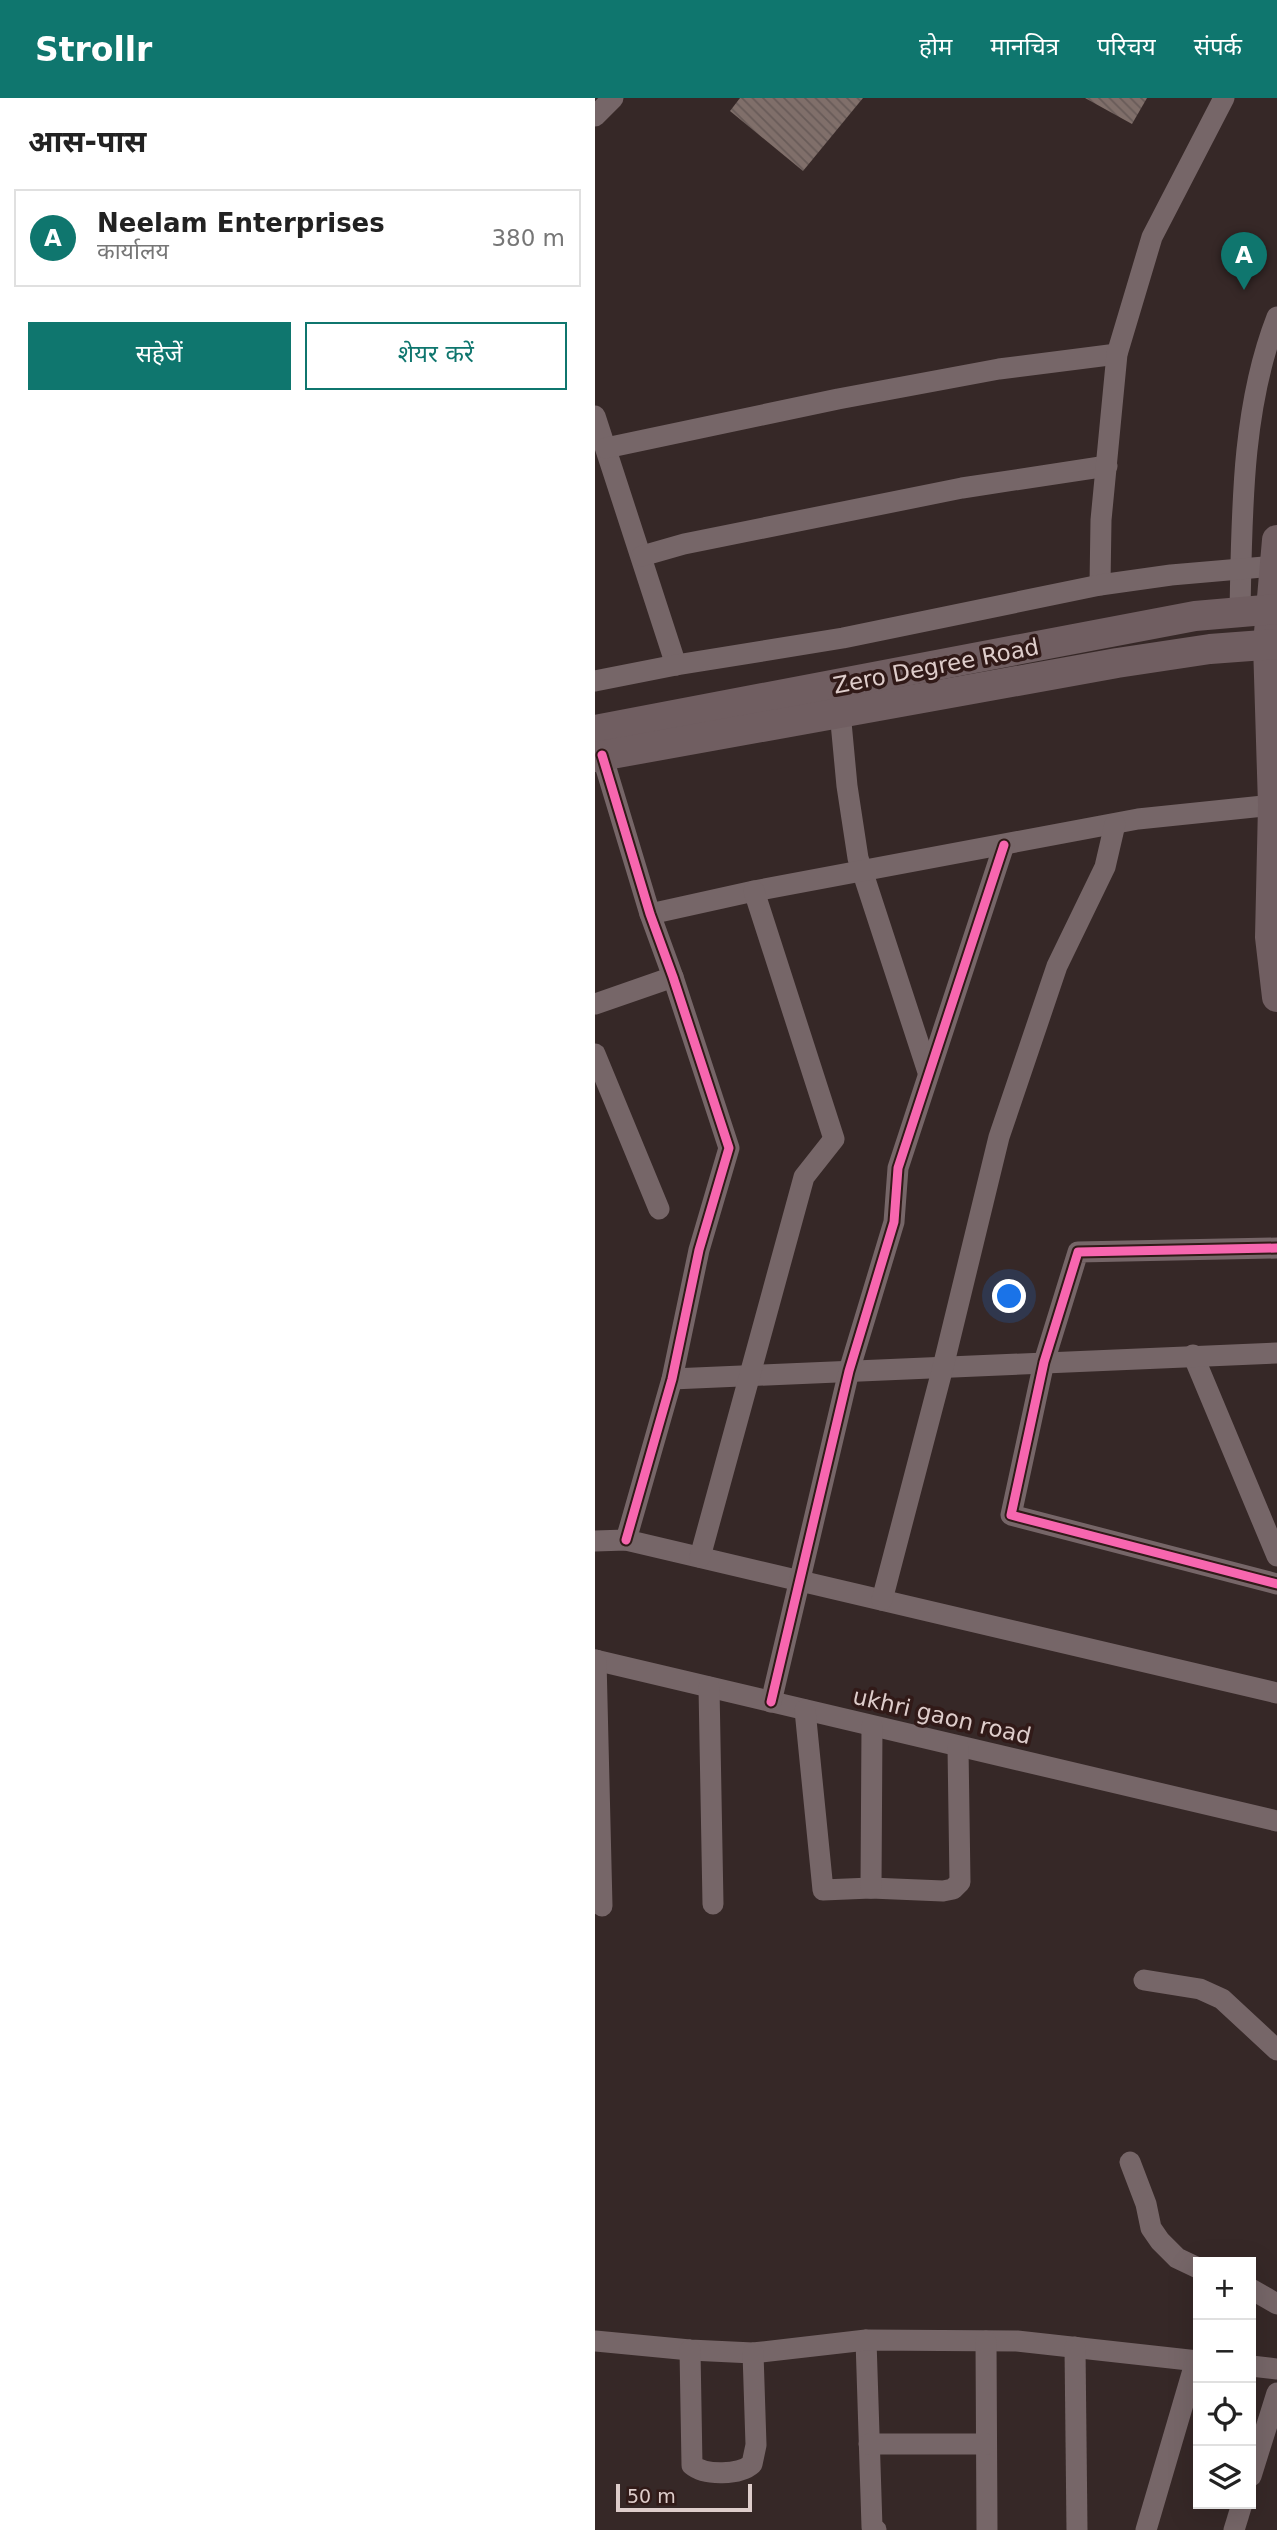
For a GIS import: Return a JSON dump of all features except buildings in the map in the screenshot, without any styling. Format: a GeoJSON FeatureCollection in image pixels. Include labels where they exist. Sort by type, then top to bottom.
{"type":"FeatureCollection","features":[{"type":"Feature","properties":{"kind":"street"},"geometry":{"type":"LineString","coordinates":[[595,116],[613,98]]}},
{"type":"Feature","properties":{"kind":"street"},"geometry":{"type":"LineString","coordinates":[[1100,586],[1101,520],[1117,354],[1152,237],[1224,98]]}},
{"type":"Feature","properties":{"kind":"street"},"geometry":{"type":"LineString","coordinates":[[1240,612],[1240,570],[1253,408],[1267,342],[1277,317]]}},
{"type":"Feature","properties":{"kind":"street"},"geometry":{"type":"LineString","coordinates":[[606,448],[838,399],[999,369],[1117,354]]}},
{"type":"Feature","properties":{"kind":"street"},"geometry":{"type":"LineString","coordinates":[[595,416],[676,665]]}},
{"type":"Feature","properties":{"kind":"street"},"geometry":{"type":"LineString","coordinates":[[642,556],[684,544],[962,488],[1107,466]]}},
{"type":"Feature","properties":{"kind":"street"},"geometry":{"type":"LineString","coordinates":[[595,681],[843,638],[1100,586],[1171,575],[1240,570],[1276,553],[1271,937],[1277,997]]}},
{"type":"Feature","properties":{"kind":"street","name":"Zero Degree Road"},"geometry":{"type":"LineString","coordinates":[[597,747],[839,698],[1181,619],[1274,609]]}},
{"type":"Feature","properties":{"kind":"street","name":"Zero Degree Road"},"geometry":{"type":"LineString","coordinates":[[839,698],[1210,649],[1273,644]]}},
{"type":"Feature","properties":{"kind":"street"},"geometry":{"type":"LineString","coordinates":[[839,698],[858,858],[928,1072]]}},
{"type":"Feature","properties":{"kind":"street"},"geometry":{"type":"LineString","coordinates":[[597,747],[729,1148],[699,1250],[672,1379],[626,1540]]}},
{"type":"Feature","properties":{"kind":"street"},"geometry":{"type":"LineString","coordinates":[[650,914],[754,891],[1115,824],[1273,805]]}},
{"type":"Feature","properties":{"kind":"street"},"geometry":{"type":"LineString","coordinates":[[882,1600],[999,1137],[1057,966],[1105,867],[1115,824]]}},
{"type":"Feature","properties":{"kind":"street"},"geometry":{"type":"LineString","coordinates":[[771,1702],[849,1371],[894,1222],[898,1168],[1004,845]]}},
{"type":"Feature","properties":{"kind":"street"},"geometry":{"type":"LineString","coordinates":[[700,1557],[804,1177],[834,1139],[754,891]]}},
{"type":"Feature","properties":{"kind":"street"},"geometry":{"type":"LineString","coordinates":[[595,1004],[673,978]]}},
{"type":"Feature","properties":{"kind":"street"},"geometry":{"type":"LineString","coordinates":[[595,1054],[659,1209]]}},
{"type":"Feature","properties":{"kind":"street"},"geometry":{"type":"LineString","coordinates":[[1277,1248],[1078,1252],[1044,1362],[1011,1515],[1277,1584]]}},
{"type":"Feature","properties":{"kind":"street"},"geometry":{"type":"LineString","coordinates":[[672,1379],[1277,1353]]}},
{"type":"Feature","properties":{"kind":"street"},"geometry":{"type":"LineString","coordinates":[[1193,1355],[1277,1556]]}},
{"type":"Feature","properties":{"kind":"street"},"geometry":{"type":"LineString","coordinates":[[595,1541],[626,1540],[1277,1693]]}},
{"type":"Feature","properties":{"kind":"street"},"geometry":{"type":"LineString","coordinates":[[595,1660],[602,1906]]}},
{"type":"Feature","properties":{"kind":"street","name":"ukhri gaon road"},"geometry":{"type":"LineString","coordinates":[[595,1660],[1277,1821]]}},
{"type":"Feature","properties":{"kind":"street"},"geometry":{"type":"LineString","coordinates":[[709,1687],[713,1904]]}},
{"type":"Feature","properties":{"kind":"street"},"geometry":{"type":"LineString","coordinates":[[805,1710],[823,1890],[871,1888],[943,1891],[953,1889],[960,1882],[958,1747]]}},
{"type":"Feature","properties":{"kind":"street"},"geometry":{"type":"LineString","coordinates":[[871,1888],[872,1726]]}},
{"type":"Feature","properties":{"kind":"street"},"geometry":{"type":"LineString","coordinates":[[1144,1980],[1200,1989],[1222,1999],[1277,2050]]}},
{"type":"Feature","properties":{"kind":"street"},"geometry":{"type":"LineString","coordinates":[[1130,2162],[1146,2204],[1151,2228],[1177,2258],[1193,2266]]}},
{"type":"Feature","properties":{"kind":"street"},"geometry":{"type":"LineString","coordinates":[[1256,2291],[1277,2304]]}},
{"type":"Feature","properties":{"kind":"street"},"geometry":{"type":"LineString","coordinates":[[866,2340],[872,2527],[876,2530]]}},
{"type":"Feature","properties":{"kind":"street"},"geometry":{"type":"LineString","coordinates":[[595,2341],[753,2353],[866,2340],[986,2341],[1193,2360]]}},
{"type":"Feature","properties":{"kind":"street"},"geometry":{"type":"LineString","coordinates":[[986,2341],[986,2530]]}},
{"type":"Feature","properties":{"kind":"street"},"geometry":{"type":"LineString","coordinates":[[1075,2347],[1077,2530]]}},
{"type":"Feature","properties":{"kind":"street"},"geometry":{"type":"LineString","coordinates":[[690,2350],[692,2465],[702,2471],[741,2471],[753,2464],[756,2445],[753,2353]]}},
{"type":"Feature","properties":{"kind":"street"},"geometry":{"type":"LineString","coordinates":[[1256,2367],[1277,2369]]}},
{"type":"Feature","properties":{"kind":"street"},"geometry":{"type":"LineString","coordinates":[[1146,2530],[1193,2373]]}},
{"type":"Feature","properties":{"kind":"street"},"geometry":{"type":"LineString","coordinates":[[1256,2460],[1277,2393]]}},
{"type":"Feature","properties":{"kind":"street"},"geometry":{"type":"LineString","coordinates":[[869,2444],[986,2444]]}},
{"type":"Feature","properties":{"kind":"street"},"geometry":{"type":"LineString","coordinates":[[1234,2530],[1240,2509]]}},
{"type":"Feature","properties":{"kind":"cycle path"},"geometry":{"type":"LineString","coordinates":[[602,755],[650,914],[729,1148],[699,1250],[672,1379],[626,1540]]}},
{"type":"Feature","properties":{"kind":"cycle path"},"geometry":{"type":"LineString","coordinates":[[771,1702],[849,1371],[894,1222],[898,1168],[1004,845]]}},
{"type":"Feature","properties":{"kind":"cycle path"},"geometry":{"type":"LineString","coordinates":[[1277,1248],[1078,1252],[1044,1362],[1011,1515],[1277,1584]]}},
{"type":"Feature","properties":{"kind":"place","name":"Neelam Enterprises"},"geometry":{"type":"Point","coordinates":[1244,290]}}]}
